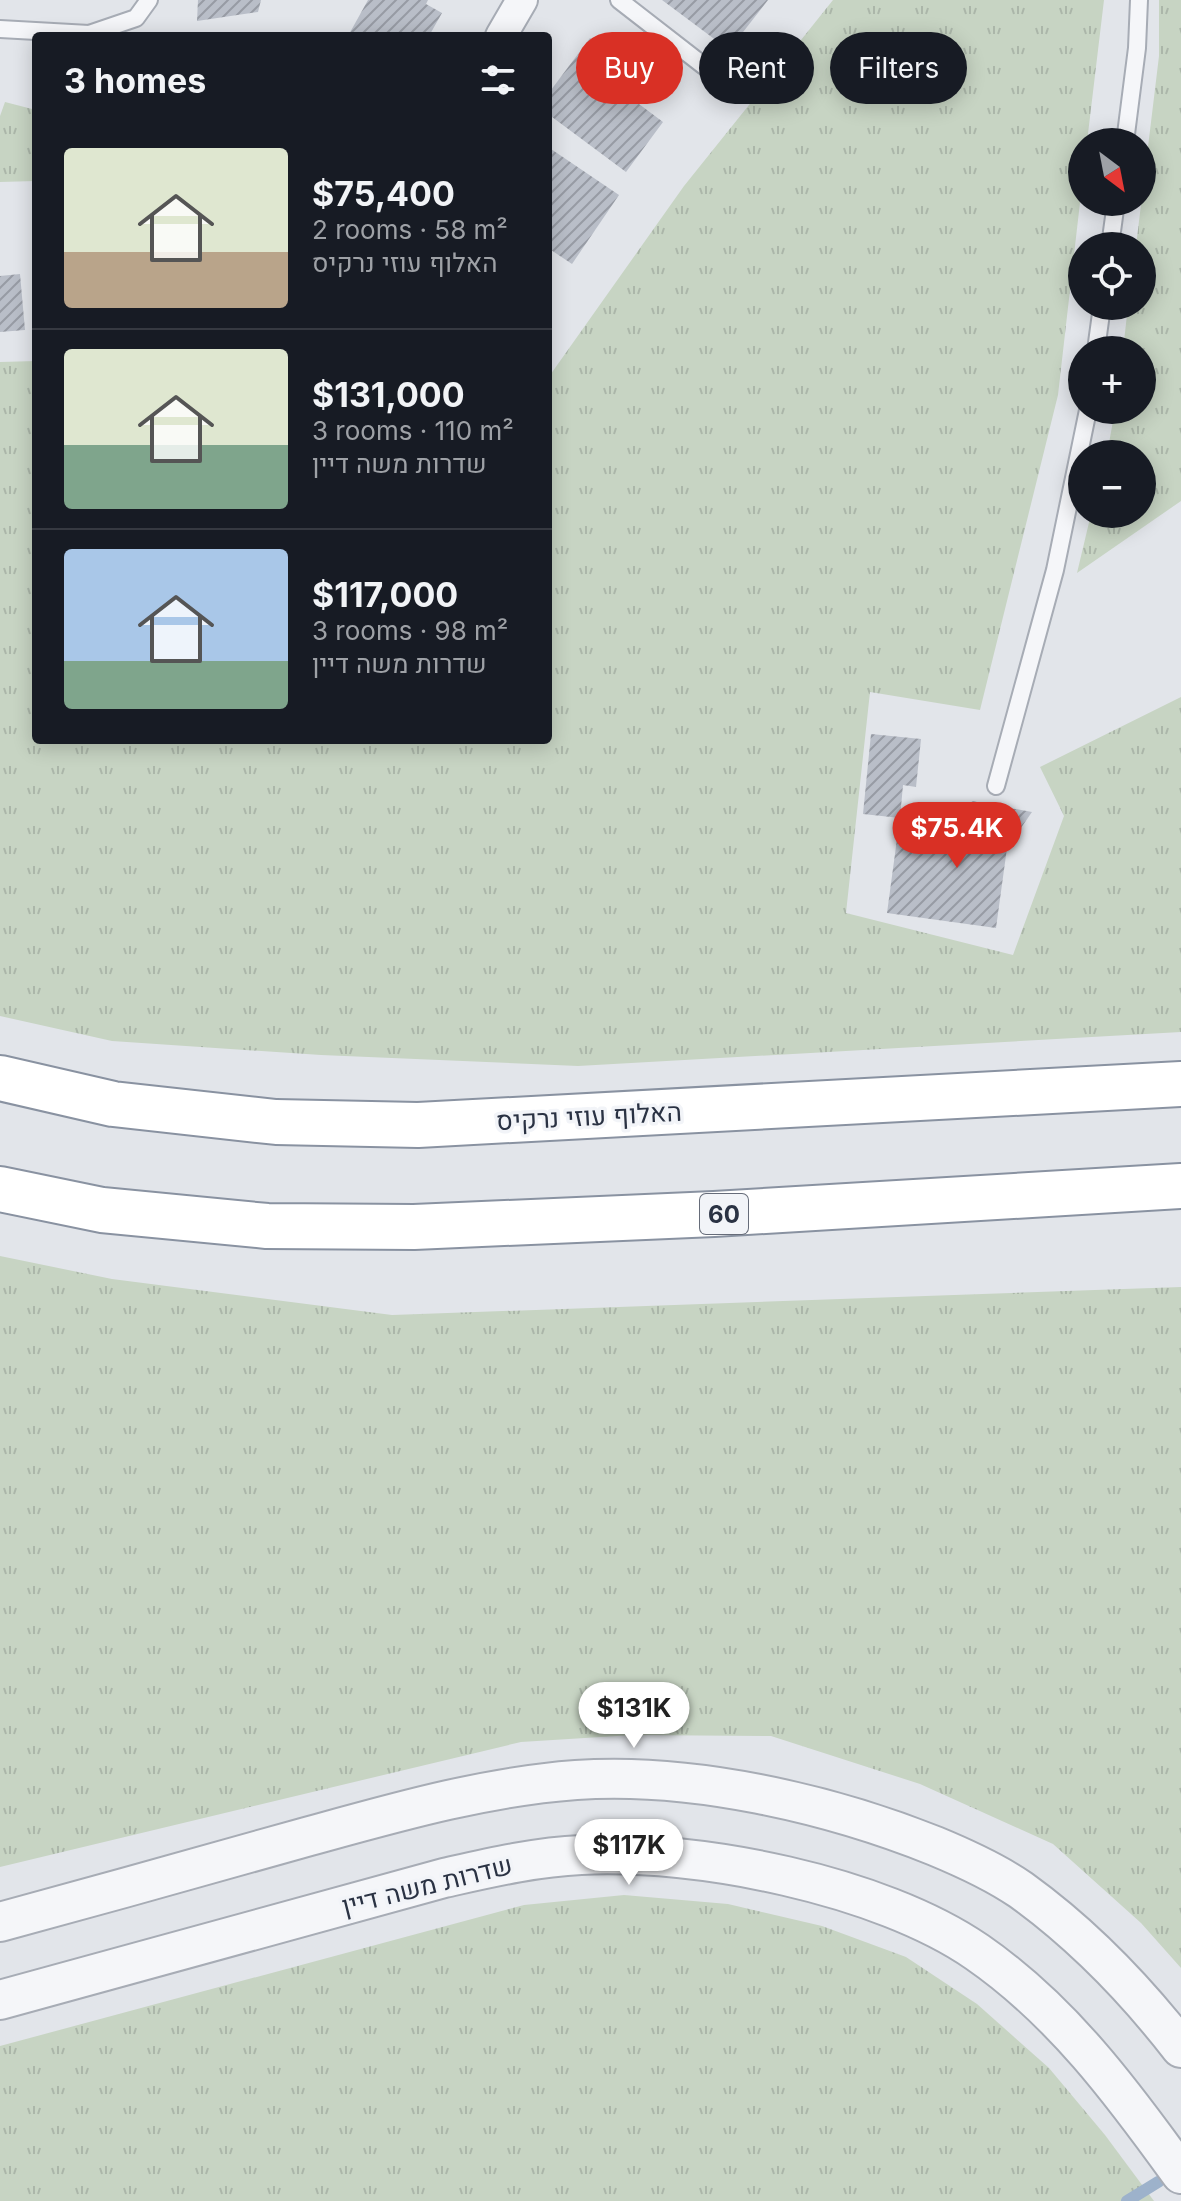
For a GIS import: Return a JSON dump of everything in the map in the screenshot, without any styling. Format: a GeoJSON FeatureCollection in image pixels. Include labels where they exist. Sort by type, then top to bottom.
{"type":"FeatureCollection","features":[{"type":"Feature","properties":{"kind":"highway","name":"האלוף עוזי נרקיס"},"geometry":{"type":"LineString","coordinates":[[0,1078],[113,1104],[276,1122],[418,1125],[1181,1084]]}},
{"type":"Feature","properties":{"kind":"highway","name":"60"},"geometry":{"type":"LineString","coordinates":[[0,1189],[102,1210],[267,1226],[446,1226],[714,1214],[1181,1186]]}},
{"type":"Feature","properties":{"kind":"street"},"geometry":{"type":"LineString","coordinates":[[503,32],[522,0]]}},
{"type":"Feature","properties":{"kind":"street"},"geometry":{"type":"LineString","coordinates":[[0,1922],[441,1801],[500,1789],[578,1780],[657,1781],[740,1791],[829,1808],[966,1859],[1019,1889],[1083,1941],[1144,2001],[1181,2048]]}},
{"type":"Feature","properties":{"kind":"street","name":"שדרות משה דיין"},"geometry":{"type":"LineString","coordinates":[[0,2000],[430,1881],[512,1863],[581,1855],[652,1856],[728,1865],[809,1881],[871,1902],[932,1927],[976,1952],[1033,1997],[1087,2051],[1181,2174]]}},
{"type":"Feature","properties":{"kind":"lane"},"geometry":{"type":"LineString","coordinates":[[95,32],[136,18],[149,0]]}},
{"type":"Feature","properties":{"kind":"lane"},"geometry":{"type":"LineString","coordinates":[[619,0],[699,62]]}},
{"type":"Feature","properties":{"kind":"lane"},"geometry":{"type":"LineString","coordinates":[[1127,128],[1137,48],[1139,0]]}},
{"type":"Feature","properties":{"kind":"lane"},"geometry":{"type":"LineString","coordinates":[[0,29],[53,32]]}},
{"type":"Feature","properties":{"kind":"lane"},"geometry":{"type":"LineString","coordinates":[[996,786],[1055,570],[1085,424]]}},
{"type":"Feature","properties":{"kind":"green space"},"geometry":{"type":"Polygon","coordinates":[[[833,0],[1104,0],[1089,128],[1068,128],[1068,216],[1078,216],[1077,232],[1068,232],[1068,308],[1058,395],[980,710],[870,692],[846,913],[1013,955],[1064,816],[1040,767],[1181,697],[1181,1032],[578,1066],[321,1055],[112,1041],[0,1016],[0,362],[32,361],[32,744],[552,744],[552,372],[684,186],[750,104],[814,104],[814,32],[807,32],[833,0]]]}},
{"type":"Feature","properties":{"kind":"green space"},"geometry":{"type":"Polygon","coordinates":[[[1159,0],[1181,0],[1181,501],[1156,518],[1156,440],[1110,440],[1112,424],[1156,424],[1156,336],[1125,336],[1126,320],[1156,320],[1156,232],[1138,232],[1140,216],[1156,216],[1156,128],[1150,128],[1159,56],[1159,0]]]}},
{"type":"Feature","properties":{"kind":"green space"},"geometry":{"type":"Polygon","coordinates":[[[5,102],[32,109],[32,181],[0,182],[0,116],[5,102]]]}},
{"type":"Feature","properties":{"kind":"green space"},"geometry":{"type":"Polygon","coordinates":[[[1088,528],[1142,528],[1077,573],[1088,528]]]}},
{"type":"Feature","properties":{"kind":"green space"},"geometry":{"type":"Polygon","coordinates":[[[0,1256],[112,1279],[392,1315],[1181,1287],[1181,1968],[1141,1923],[1053,1844],[920,1784],[771,1736],[633,1735],[521,1742],[0,1867],[0,1256]]]}},
{"type":"Feature","properties":{"kind":"green space"},"geometry":{"type":"Polygon","coordinates":[[[624,1895],[728,1904],[822,1926],[906,1957],[977,2004],[1049,2068],[1105,2135],[1154,2201],[0,2201],[0,2046],[524,1905],[624,1895]]]}},
{"type":"Feature","properties":{"kind":"building"},"geometry":{"type":"Polygon","coordinates":[[[198,0],[261,0],[258,12],[197,21],[198,0]]]}},
{"type":"Feature","properties":{"kind":"building"},"geometry":{"type":"Polygon","coordinates":[[[368,0],[428,0],[426,4],[442,13],[431,32],[350,32],[368,0]]]}},
{"type":"Feature","properties":{"kind":"building"},"geometry":{"type":"Polygon","coordinates":[[[662,0],[768,0],[743,32],[705,32],[662,0]]]}},
{"type":"Feature","properties":{"kind":"building"},"geometry":{"type":"Polygon","coordinates":[[[576,57],[576,104],[639,104],[663,122],[626,172],[552,117],[552,89],[576,57]]]}},
{"type":"Feature","properties":{"kind":"building"},"geometry":{"type":"Polygon","coordinates":[[[552,150],[619,195],[572,264],[552,251],[552,150]]]}},
{"type":"Feature","properties":{"kind":"building"},"geometry":{"type":"Polygon","coordinates":[[[20,274],[25,330],[0,332],[0,276],[20,274]]]}},
{"type":"Feature","properties":{"kind":"building"},"geometry":{"type":"Polygon","coordinates":[[[871,734],[921,739],[916,787],[903,785],[900,818],[863,814],[871,734]]]}},
{"type":"Feature","properties":{"kind":"building"},"geometry":{"type":"Polygon","coordinates":[[[972,801],[1032,812],[1007,848],[996,928],[887,913],[897,839],[956,848],[972,801]]]}},
{"type":"Feature","properties":{"kind":"waterway"},"geometry":{"type":"LineString","coordinates":[[1127,2201],[1158,2182]]}}]}
